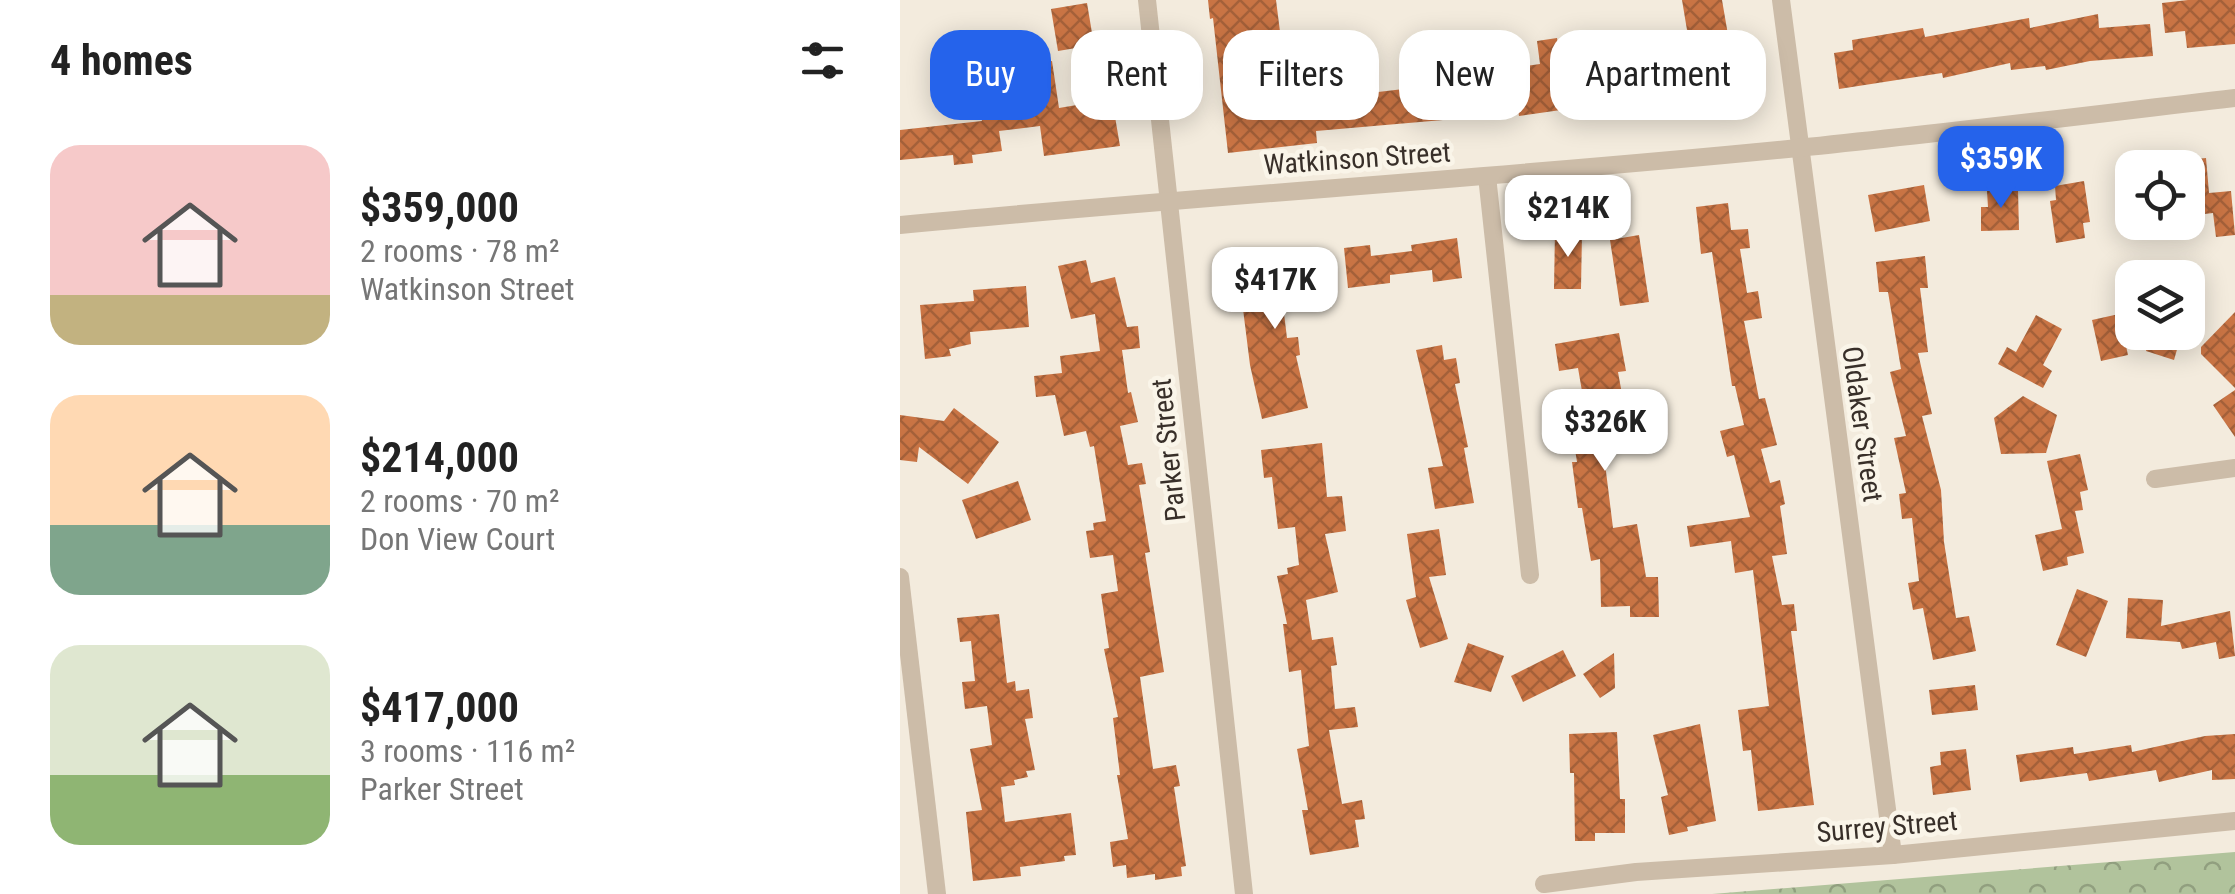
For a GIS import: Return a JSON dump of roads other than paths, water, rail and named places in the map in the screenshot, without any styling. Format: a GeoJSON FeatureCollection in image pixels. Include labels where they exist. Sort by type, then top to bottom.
{"type":"FeatureCollection","features":[{"type":"Feature","properties":{"kind":"street","name":"Parker Street"},"geometry":{"type":"LineString","coordinates":[[1147,0],[1244,894]]}},
{"type":"Feature","properties":{"kind":"street","name":"Oldaker Street"},"geometry":{"type":"LineString","coordinates":[[1781,0],[1893,855]]}},
{"type":"Feature","properties":{"kind":"street","name":"Watkinson Street"},"geometry":{"type":"LineString","coordinates":[[900,225],[1168,199],[1798,148],[2235,98]]}},
{"type":"Feature","properties":{"kind":"street"},"geometry":{"type":"LineString","coordinates":[[1487,176],[1530,575]]}},
{"type":"Feature","properties":{"kind":"street"},"geometry":{"type":"LineString","coordinates":[[2156,479],[2235,468]]}},
{"type":"Feature","properties":{"kind":"street"},"geometry":{"type":"LineString","coordinates":[[900,576],[937,894]]}},
{"type":"Feature","properties":{"kind":"street","name":"Surrey Street"},"geometry":{"type":"LineString","coordinates":[[1544,884],[1636,872],[1893,855],[2235,821]]}}]}
